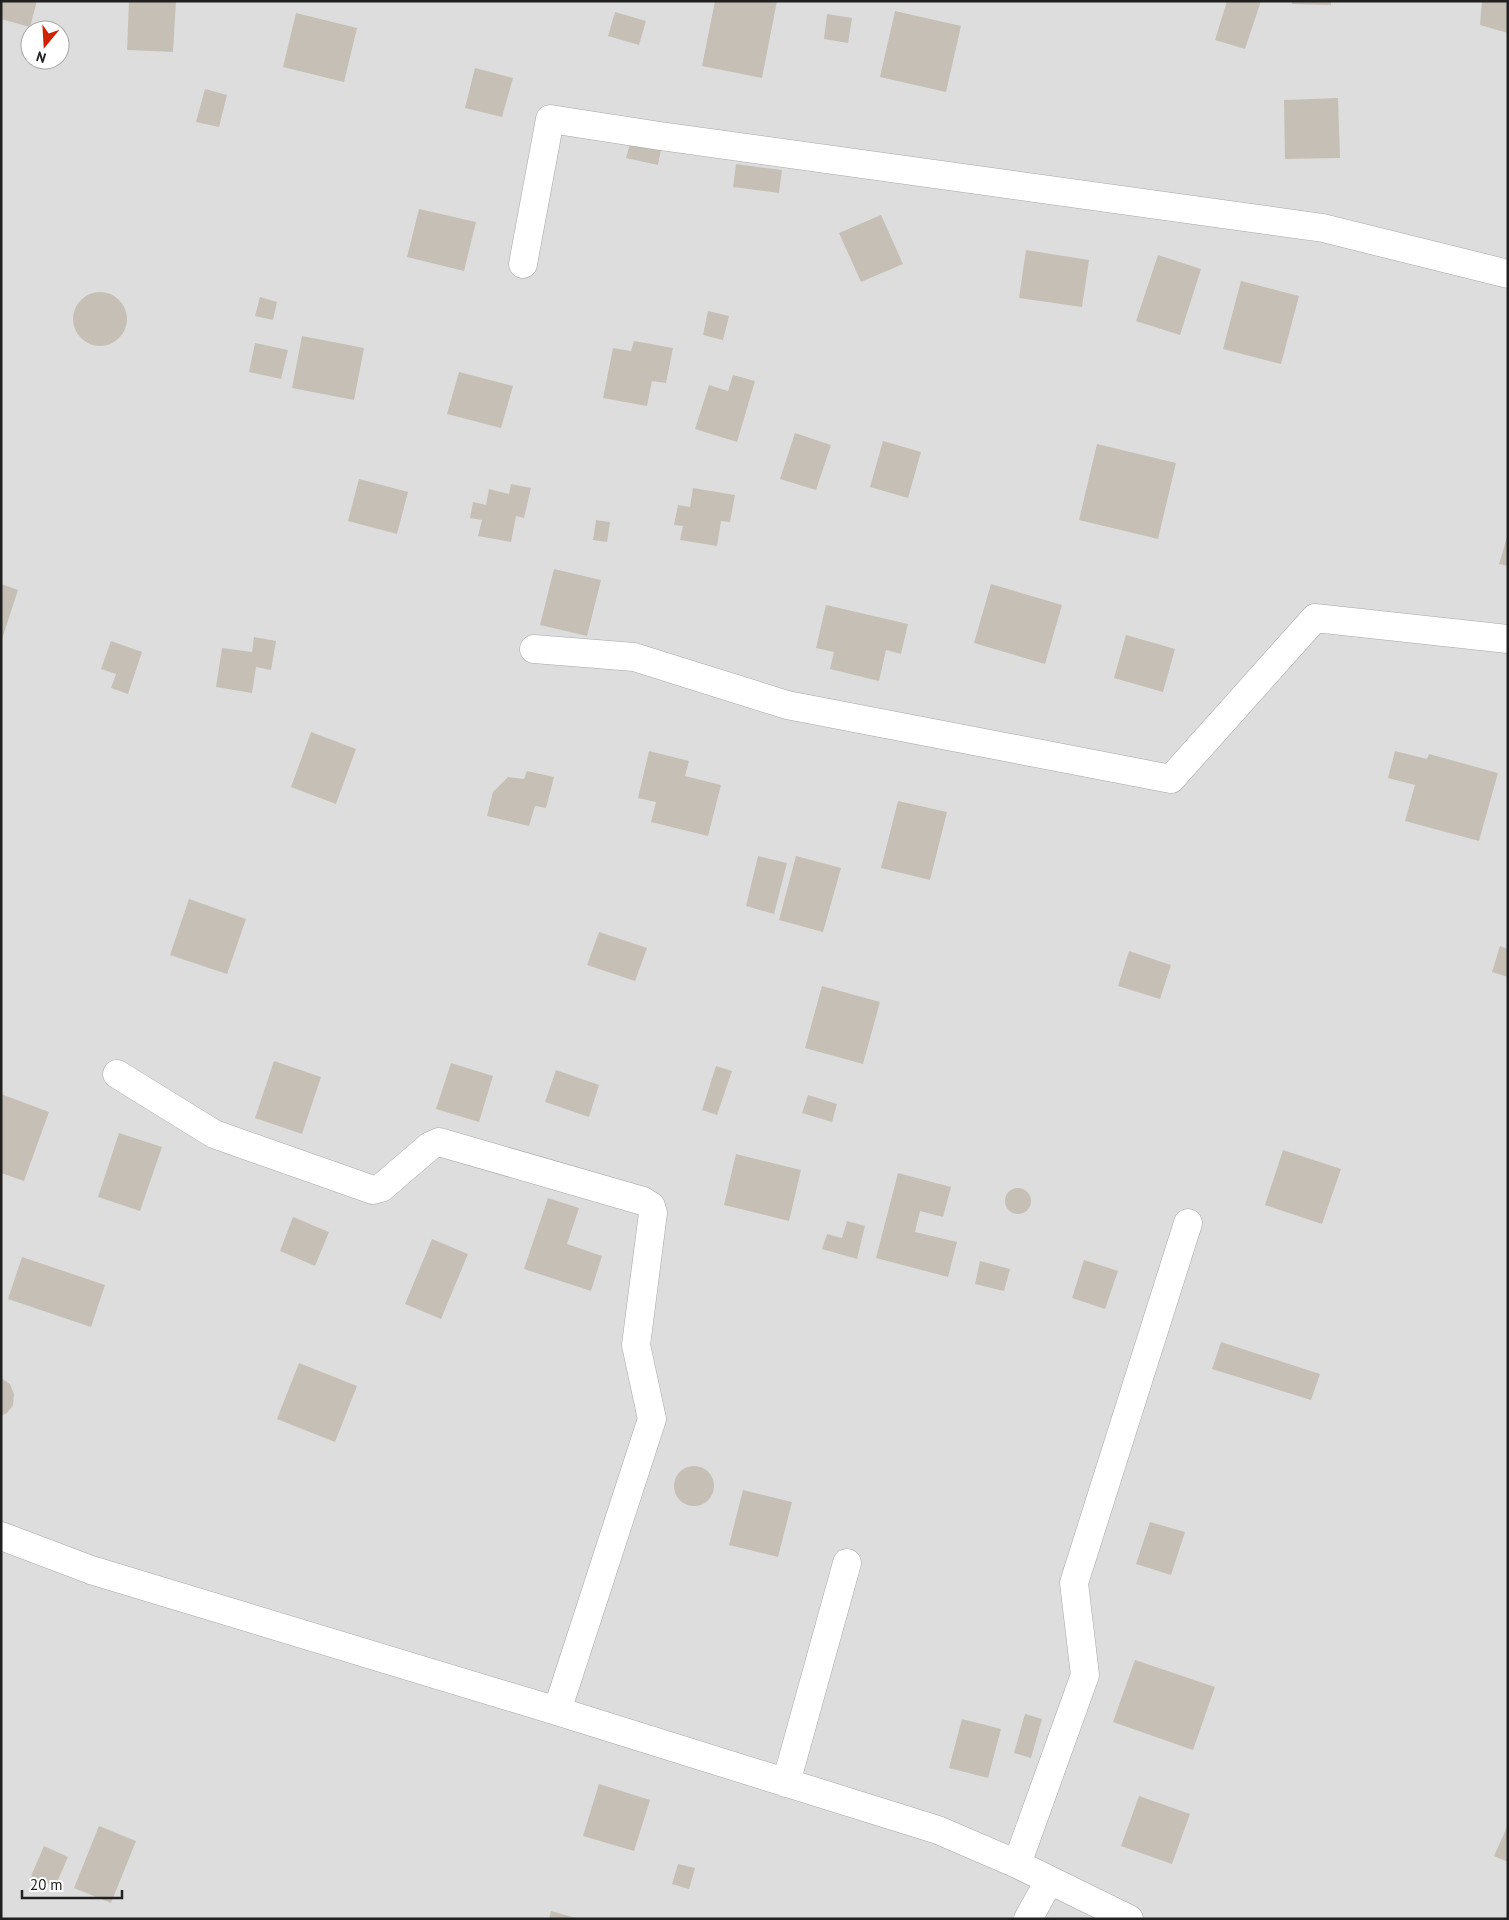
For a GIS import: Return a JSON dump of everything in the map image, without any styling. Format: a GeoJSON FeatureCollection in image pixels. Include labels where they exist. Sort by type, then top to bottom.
{"type":"FeatureCollection","features":[{"type":"Feature","properties":{"kind":"street"},"geometry":{"type":"LineString","coordinates":[[523,264],[550,119],[1323,228],[1508,274]]}},
{"type":"Feature","properties":{"kind":"street"},"geometry":{"type":"LineString","coordinates":[[534,649],[634,657],[787,704],[1171,779],[1315,618],[1508,639]]}},
{"type":"Feature","properties":{"kind":"street"},"geometry":{"type":"LineString","coordinates":[[117,1074],[214,1134],[373,1190],[381,1188],[430,1146],[439,1142],[643,1201],[650,1206],[653,1213],[636,1345],[652,1419],[557,1711]]}},
{"type":"Feature","properties":{"kind":"street"},"geometry":{"type":"LineString","coordinates":[[1017,1864],[1085,1675],[1074,1583],[1188,1223]]}},
{"type":"Feature","properties":{"kind":"street"},"geometry":{"type":"LineString","coordinates":[[1,1536],[91,1570],[557,1711],[938,1830],[1017,1864],[1129,1919]]}},
{"type":"Feature","properties":{"kind":"street"},"geometry":{"type":"LineString","coordinates":[[786,1783],[846,1563]]}},
{"type":"Feature","properties":{"kind":"street"},"geometry":{"type":"LineString","coordinates":[[1028,1919],[1049,1881]]}},
{"type":"Feature","properties":{"kind":"shaded area"},"geometry":{"type":"Polygon","coordinates":[[[1,1],[1508,1],[1508,1919],[1,1919],[1,1]]]}},
{"type":"Feature","properties":{"kind":"building"},"geometry":{"type":"Polygon","coordinates":[[[1,1],[37,1],[32,20],[20,20],[20,24],[1,19],[1,1]]]}},
{"type":"Feature","properties":{"kind":"building"},"geometry":{"type":"Polygon","coordinates":[[[129,1],[176,1],[173,52],[127,50],[129,1]]]}},
{"type":"Feature","properties":{"kind":"building"},"geometry":{"type":"Polygon","coordinates":[[[715,1],[777,1],[762,78],[702,66],[715,1]]]}},
{"type":"Feature","properties":{"kind":"building"},"geometry":{"type":"Polygon","coordinates":[[[1227,1],[1261,1],[1245,49],[1215,40],[1227,1]]]}},
{"type":"Feature","properties":{"kind":"building"},"geometry":{"type":"Polygon","coordinates":[[[1292,1],[1331,1],[1331,5],[1292,4],[1292,1]]]}},
{"type":"Feature","properties":{"kind":"building"},"geometry":{"type":"Polygon","coordinates":[[[1482,1],[1508,1],[1508,33],[1480,25],[1482,1]]]}},
{"type":"Feature","properties":{"kind":"building"},"geometry":{"type":"Polygon","coordinates":[[[895,11],[961,26],[946,92],[880,77],[895,11]]]}},
{"type":"Feature","properties":{"kind":"building"},"geometry":{"type":"Polygon","coordinates":[[[615,12],[646,21],[639,45],[608,36],[615,12]]]}},
{"type":"Feature","properties":{"kind":"building"},"geometry":{"type":"Polygon","coordinates":[[[296,13],[357,28],[344,82],[283,67],[296,13]]]}},
{"type":"Feature","properties":{"kind":"building"},"geometry":{"type":"Polygon","coordinates":[[[827,14],[852,18],[848,43],[824,39],[827,14]]]}},
{"type":"Feature","properties":{"kind":"building"},"geometry":{"type":"Polygon","coordinates":[[[475,68],[513,78],[502,117],[465,108],[475,68]]]}},
{"type":"Feature","properties":{"kind":"building"},"geometry":{"type":"Polygon","coordinates":[[[205,89],[227,95],[219,127],[196,122],[205,89]]]}},
{"type":"Feature","properties":{"kind":"building"},"geometry":{"type":"Polygon","coordinates":[[[1338,98],[1340,158],[1285,159],[1284,100],[1338,98]]]}},
{"type":"Feature","properties":{"kind":"building"},"geometry":{"type":"Polygon","coordinates":[[[630,144],[661,150],[658,165],[626,158],[630,144]]]}},
{"type":"Feature","properties":{"kind":"building"},"geometry":{"type":"Polygon","coordinates":[[[736,164],[782,170],[779,193],[733,187],[736,164]]]}},
{"type":"Feature","properties":{"kind":"building"},"geometry":{"type":"Polygon","coordinates":[[[419,209],[476,222],[464,271],[407,257],[419,209]]]}},
{"type":"Feature","properties":{"kind":"building"},"geometry":{"type":"Polygon","coordinates":[[[881,215],[903,264],[861,282],[839,233],[881,215]]]}},
{"type":"Feature","properties":{"kind":"building"},"geometry":{"type":"Polygon","coordinates":[[[1026,250],[1089,260],[1082,307],[1019,298],[1026,250]]]}},
{"type":"Feature","properties":{"kind":"building"},"geometry":{"type":"Polygon","coordinates":[[[1158,255],[1201,269],[1180,335],[1136,321],[1158,255]]]}},
{"type":"Feature","properties":{"kind":"building"},"geometry":{"type":"Polygon","coordinates":[[[1241,281],[1299,296],[1281,364],[1223,349],[1241,281]]]}},
{"type":"Feature","properties":{"kind":"building"},"geometry":{"type":"Polygon","coordinates":[[[95,292],[105,292],[115,296],[123,304],[127,319],[123,334],[115,342],[105,346],[95,346],[85,342],[77,334],[73,324],[73,314],[77,304],[85,296],[95,292]]]}},
{"type":"Feature","properties":{"kind":"building"},"geometry":{"type":"Polygon","coordinates":[[[260,297],[277,302],[273,320],[255,316],[260,297]]]}},
{"type":"Feature","properties":{"kind":"building"},"geometry":{"type":"Polygon","coordinates":[[[708,311],[729,316],[723,340],[703,335],[708,311]]]}},
{"type":"Feature","properties":{"kind":"building"},"geometry":{"type":"Polygon","coordinates":[[[302,336],[364,348],[354,400],[292,388],[302,336]]]}},
{"type":"Feature","properties":{"kind":"building"},"geometry":{"type":"Polygon","coordinates":[[[634,341],[673,348],[666,383],[652,381],[647,406],[603,398],[613,348],[631,351],[634,341]]]}},
{"type":"Feature","properties":{"kind":"building"},"geometry":{"type":"Polygon","coordinates":[[[255,343],[288,350],[281,379],[249,372],[255,343]]]}},
{"type":"Feature","properties":{"kind":"building"},"geometry":{"type":"Polygon","coordinates":[[[459,372],[513,386],[501,428],[447,414],[459,372]]]}},
{"type":"Feature","properties":{"kind":"building"},"geometry":{"type":"Polygon","coordinates":[[[733,375],[755,381],[737,442],[695,429],[709,385],[728,391],[733,375]]]}},
{"type":"Feature","properties":{"kind":"building"},"geometry":{"type":"Polygon","coordinates":[[[795,433],[831,445],[816,490],[780,479],[795,433]]]}},
{"type":"Feature","properties":{"kind":"building"},"geometry":{"type":"Polygon","coordinates":[[[883,441],[921,452],[908,498],[870,487],[883,441]]]}},
{"type":"Feature","properties":{"kind":"building"},"geometry":{"type":"Polygon","coordinates":[[[1097,444],[1176,463],[1158,539],[1079,520],[1097,444]]]}},
{"type":"Feature","properties":{"kind":"building"},"geometry":{"type":"Polygon","coordinates":[[[359,479],[408,492],[397,534],[348,521],[359,479]]]}},
{"type":"Feature","properties":{"kind":"building"},"geometry":{"type":"Polygon","coordinates":[[[511,484],[531,488],[524,518],[516,516],[511,542],[478,536],[482,520],[470,518],[473,502],[486,505],[489,489],[509,494],[511,484]]]}},
{"type":"Feature","properties":{"kind":"building"},"geometry":{"type":"Polygon","coordinates":[[[693,488],[735,495],[730,522],[721,521],[717,546],[680,540],[683,526],[674,525],[678,505],[690,507],[693,488]]]}},
{"type":"Feature","properties":{"kind":"building"},"geometry":{"type":"Polygon","coordinates":[[[596,520],[610,522],[607,542],[593,540],[596,520]]]}},
{"type":"Feature","properties":{"kind":"building"},"geometry":{"type":"Polygon","coordinates":[[[1508,534],[1508,566],[1499,564],[1508,534]]]}},
{"type":"Feature","properties":{"kind":"building"},"geometry":{"type":"Polygon","coordinates":[[[554,569],[601,580],[587,636],[540,625],[554,569]]]}},
{"type":"Feature","properties":{"kind":"building"},"geometry":{"type":"Polygon","coordinates":[[[1,584],[18,590],[2,639],[1,639],[1,584]]]}},
{"type":"Feature","properties":{"kind":"building"},"geometry":{"type":"Polygon","coordinates":[[[991,584],[1062,605],[1045,664],[974,643],[991,584]]]}},
{"type":"Feature","properties":{"kind":"building"},"geometry":{"type":"Polygon","coordinates":[[[826,605],[908,624],[901,654],[886,650],[879,681],[830,669],[834,652],[816,648],[826,605]]]}},
{"type":"Feature","properties":{"kind":"building"},"geometry":{"type":"Polygon","coordinates":[[[1126,635],[1175,649],[1163,692],[1114,678],[1126,635]]]}},
{"type":"Feature","properties":{"kind":"building"},"geometry":{"type":"Polygon","coordinates":[[[254,637],[276,641],[271,670],[256,667],[252,693],[216,687],[222,648],[252,652],[254,637]]]}},
{"type":"Feature","properties":{"kind":"building"},"geometry":{"type":"Polygon","coordinates":[[[111,641],[142,652],[128,694],[111,688],[116,674],[101,669],[111,641]]]}},
{"type":"Feature","properties":{"kind":"building"},"geometry":{"type":"Polygon","coordinates":[[[311,732],[356,749],[336,804],[291,787],[311,732]]]}},
{"type":"Feature","properties":{"kind":"building"},"geometry":{"type":"Polygon","coordinates":[[[649,751],[689,761],[685,776],[721,785],[708,836],[651,822],[656,802],[638,798],[649,751]]]}},
{"type":"Feature","properties":{"kind":"building"},"geometry":{"type":"Polygon","coordinates":[[[1395,751],[1427,759],[1429,754],[1498,773],[1479,841],[1405,821],[1415,785],[1388,778],[1395,751]]]}},
{"type":"Feature","properties":{"kind":"building"},"geometry":{"type":"Polygon","coordinates":[[[527,771],[554,777],[546,808],[535,806],[529,826],[487,816],[493,792],[508,777],[524,779],[527,771]]]}},
{"type":"Feature","properties":{"kind":"building"},"geometry":{"type":"Polygon","coordinates":[[[898,801],[947,812],[930,880],[881,868],[898,801]]]}},
{"type":"Feature","properties":{"kind":"building"},"geometry":{"type":"Polygon","coordinates":[[[758,856],[787,863],[774,914],[746,906],[758,856]]]}},
{"type":"Feature","properties":{"kind":"building"},"geometry":{"type":"Polygon","coordinates":[[[796,856],[841,868],[823,932],[779,920],[796,856]]]}},
{"type":"Feature","properties":{"kind":"building"},"geometry":{"type":"Polygon","coordinates":[[[189,899],[246,919],[227,974],[170,955],[189,899]]]}},
{"type":"Feature","properties":{"kind":"building"},"geometry":{"type":"Polygon","coordinates":[[[599,932],[647,948],[635,981],[587,965],[599,932]]]}},
{"type":"Feature","properties":{"kind":"building"},"geometry":{"type":"Polygon","coordinates":[[[1500,946],[1508,949],[1508,977],[1492,972],[1500,946]]]}},
{"type":"Feature","properties":{"kind":"building"},"geometry":{"type":"Polygon","coordinates":[[[1129,951],[1171,965],[1160,999],[1118,986],[1129,951]]]}},
{"type":"Feature","properties":{"kind":"building"},"geometry":{"type":"Polygon","coordinates":[[[822,986],[880,1002],[863,1064],[805,1048],[822,986]]]}},
{"type":"Feature","properties":{"kind":"building"},"geometry":{"type":"Polygon","coordinates":[[[274,1061],[321,1077],[302,1134],[255,1118],[274,1061]]]}},
{"type":"Feature","properties":{"kind":"building"},"geometry":{"type":"Polygon","coordinates":[[[451,1063],[493,1076],[479,1122],[436,1109],[451,1063]]]}},
{"type":"Feature","properties":{"kind":"building"},"geometry":{"type":"Polygon","coordinates":[[[716,1066],[732,1071],[717,1115],[702,1110],[716,1066]]]}},
{"type":"Feature","properties":{"kind":"building"},"geometry":{"type":"Polygon","coordinates":[[[556,1070],[599,1085],[589,1117],[545,1102],[556,1070]]]}},
{"type":"Feature","properties":{"kind":"building"},"geometry":{"type":"Polygon","coordinates":[[[1,1094],[49,1112],[24,1181],[1,1173],[1,1094]]]}},
{"type":"Feature","properties":{"kind":"building"},"geometry":{"type":"Polygon","coordinates":[[[808,1095],[837,1104],[832,1122],[802,1113],[808,1095]]]}},
{"type":"Feature","properties":{"kind":"building"},"geometry":{"type":"Polygon","coordinates":[[[119,1133],[162,1147],[140,1211],[98,1197],[119,1133]]]}},
{"type":"Feature","properties":{"kind":"building"},"geometry":{"type":"Polygon","coordinates":[[[1283,1150],[1341,1169],[1322,1224],[1265,1205],[1283,1150]]]}},
{"type":"Feature","properties":{"kind":"building"},"geometry":{"type":"Polygon","coordinates":[[[736,1154],[801,1170],[789,1221],[724,1205],[736,1154]]]}},
{"type":"Feature","properties":{"kind":"building"},"geometry":{"type":"Polygon","coordinates":[[[898,1173],[951,1187],[943,1217],[920,1211],[915,1232],[957,1242],[948,1277],[876,1258],[898,1173]]]}},
{"type":"Feature","properties":{"kind":"building"},"geometry":{"type":"Polygon","coordinates":[[[1018,1188],[1027,1192],[1031,1201],[1027,1210],[1018,1214],[1009,1210],[1005,1201],[1009,1192],[1018,1188]]]}},
{"type":"Feature","properties":{"kind":"building"},"geometry":{"type":"Polygon","coordinates":[[[548,1198],[579,1208],[567,1244],[602,1256],[591,1291],[524,1269],[548,1198]]]}},
{"type":"Feature","properties":{"kind":"building"},"geometry":{"type":"Polygon","coordinates":[[[293,1217],[329,1232],[315,1266],[280,1251],[293,1217]]]}},
{"type":"Feature","properties":{"kind":"building"},"geometry":{"type":"Polygon","coordinates":[[[847,1221],[865,1226],[857,1259],[822,1249],[827,1234],[842,1238],[847,1221]]]}},
{"type":"Feature","properties":{"kind":"building"},"geometry":{"type":"Polygon","coordinates":[[[432,1239],[468,1254],[441,1319],[405,1304],[432,1239]]]}},
{"type":"Feature","properties":{"kind":"building"},"geometry":{"type":"Polygon","coordinates":[[[22,1257],[105,1285],[91,1327],[8,1299],[22,1257]]]}},
{"type":"Feature","properties":{"kind":"building"},"geometry":{"type":"Polygon","coordinates":[[[1084,1260],[1118,1271],[1105,1309],[1072,1298],[1084,1260]]]}},
{"type":"Feature","properties":{"kind":"building"},"geometry":{"type":"Polygon","coordinates":[[[980,1261],[1010,1269],[1004,1291],[975,1284],[980,1261]]]}},
{"type":"Feature","properties":{"kind":"building"},"geometry":{"type":"Polygon","coordinates":[[[1221,1342],[1320,1374],[1311,1400],[1212,1369],[1221,1342]]]}},
{"type":"Feature","properties":{"kind":"building"},"geometry":{"type":"Polygon","coordinates":[[[299,1363],[357,1386],[335,1442],[277,1419],[299,1363]]]}},
{"type":"Feature","properties":{"kind":"building"},"geometry":{"type":"Polygon","coordinates":[[[1,1378],[10,1384],[14,1394],[13,1405],[7,1413],[1,1416],[1,1378]]]}},
{"type":"Feature","properties":{"kind":"building"},"geometry":{"type":"Polygon","coordinates":[[[698,1466],[705,1469],[711,1475],[714,1486],[713,1494],[705,1503],[698,1506],[690,1506],[683,1503],[675,1494],[674,1482],[677,1475],[686,1467],[698,1466]]]}},
{"type":"Feature","properties":{"kind":"building"},"geometry":{"type":"Polygon","coordinates":[[[743,1490],[792,1502],[778,1557],[729,1545],[743,1490]]]}},
{"type":"Feature","properties":{"kind":"building"},"geometry":{"type":"Polygon","coordinates":[[[1150,1522],[1185,1532],[1171,1575],[1136,1564],[1150,1522]]]}},
{"type":"Feature","properties":{"kind":"building"},"geometry":{"type":"Polygon","coordinates":[[[1135,1660],[1215,1687],[1193,1750],[1113,1722],[1135,1660]]]}},
{"type":"Feature","properties":{"kind":"building"},"geometry":{"type":"Polygon","coordinates":[[[1025,1714],[1042,1719],[1031,1758],[1014,1753],[1025,1714]]]}},
{"type":"Feature","properties":{"kind":"building"},"geometry":{"type":"Polygon","coordinates":[[[962,1719],[1001,1729],[988,1778],[949,1768],[962,1719]]]}},
{"type":"Feature","properties":{"kind":"building"},"geometry":{"type":"Polygon","coordinates":[[[599,1784],[650,1800],[634,1851],[583,1836],[599,1784]]]}},
{"type":"Feature","properties":{"kind":"building"},"geometry":{"type":"Polygon","coordinates":[[[1139,1796],[1190,1814],[1172,1864],[1121,1846],[1139,1796]]]}},
{"type":"Feature","properties":{"kind":"building"},"geometry":{"type":"Polygon","coordinates":[[[1508,1825],[1508,1862],[1494,1856],[1508,1825]]]}},
{"type":"Feature","properties":{"kind":"building"},"geometry":{"type":"Polygon","coordinates":[[[99,1826],[136,1841],[111,1903],[74,1888],[99,1826]]]}},
{"type":"Feature","properties":{"kind":"building"},"geometry":{"type":"Polygon","coordinates":[[[44,1846],[68,1857],[55,1887],[31,1876],[44,1846]]]}},
{"type":"Feature","properties":{"kind":"building"},"geometry":{"type":"Polygon","coordinates":[[[678,1864],[695,1868],[689,1889],[672,1884],[678,1864]]]}},
{"type":"Feature","properties":{"kind":"building"},"geometry":{"type":"Polygon","coordinates":[[[551,1911],[576,1918],[576,1919],[549,1919],[551,1911]]]}}]}
